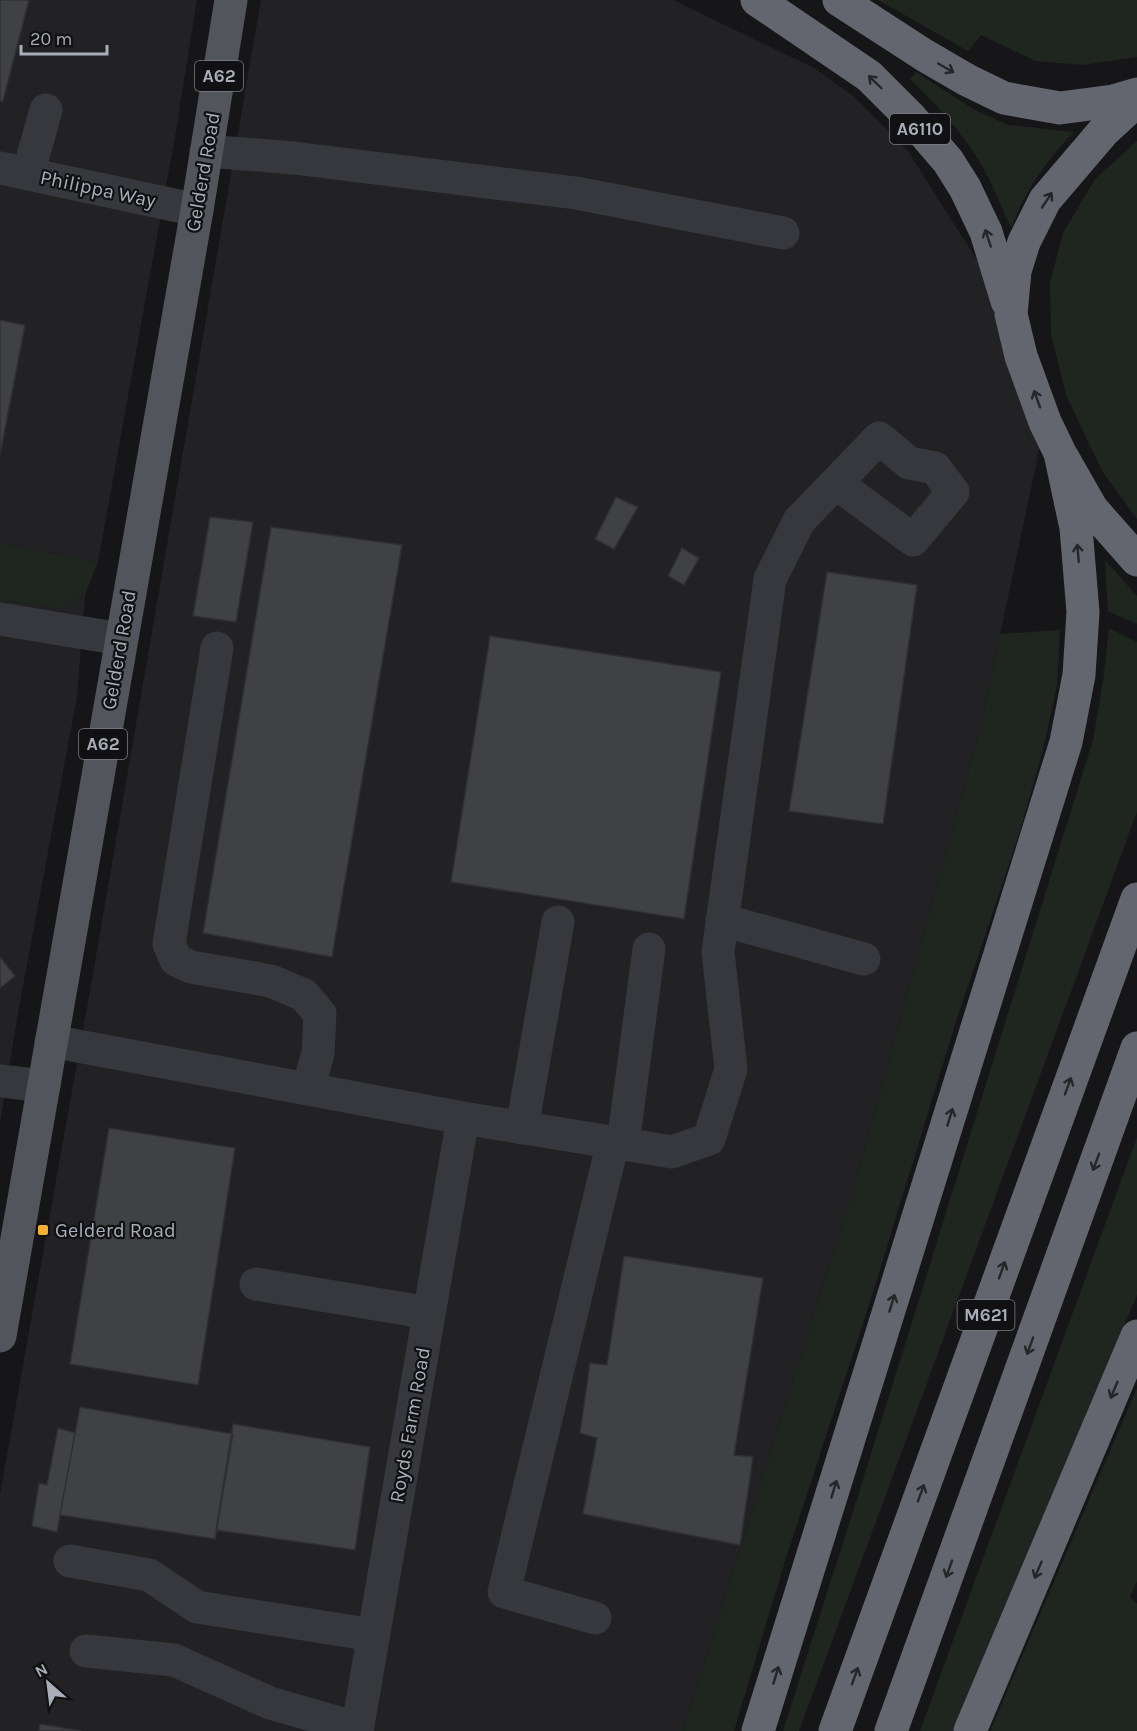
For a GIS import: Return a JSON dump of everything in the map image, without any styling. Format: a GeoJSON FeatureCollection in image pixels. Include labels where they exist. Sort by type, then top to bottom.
{"type":"FeatureCollection","features":[{"type":"Feature","properties":{"kind":"highway","name":"A6110"},"geometry":{"type":"LineString","coordinates":[[757,0],[869,76],[911,118],[948,161],[965,188],[986,232],[1021,356],[1045,422],[1092,509],[1137,560]]}},
{"type":"Feature","properties":{"kind":"highway"},"geometry":{"type":"LineString","coordinates":[[839,0],[924,55],[1004,98],[1060,108],[1137,94]]}},
{"type":"Feature","properties":{"kind":"highway"},"geometry":{"type":"LineString","coordinates":[[1011,314],[1015,271],[1024,242],[1045,201],[1103,132],[1137,102]]}},
{"type":"Feature","properties":{"kind":"highway"},"geometry":{"type":"LineString","coordinates":[[758,1731],[1066,742],[1078,675],[1083,612],[1076,528],[1060,453]]}},
{"type":"Feature","properties":{"kind":"highway","name":"M621"},"geometry":{"type":"LineString","coordinates":[[835,1731],[1137,899]]}},
{"type":"Feature","properties":{"kind":"highway","name":"M621"},"geometry":{"type":"LineString","coordinates":[[891,1731],[1137,1048]]}},
{"type":"Feature","properties":{"kind":"highway"},"geometry":{"type":"LineString","coordinates":[[970,1731],[1137,1336]]}},
{"type":"Feature","properties":{"kind":"main road","name":"Gelderd Road"},"geometry":{"type":"LineString","coordinates":[[0,1336],[3,1296],[44,1086],[231,0]]}},
{"type":"Feature","properties":{"kind":"street"},"geometry":{"type":"LineString","coordinates":[[14,171],[46,110]]}},
{"type":"Feature","properties":{"kind":"street"},"geometry":{"type":"LineString","coordinates":[[206,151],[294,158],[576,193],[783,233]]}},
{"type":"Feature","properties":{"kind":"street","name":"Philippa Way"},"geometry":{"type":"LineString","coordinates":[[14,171],[196,210]]}},
{"type":"Feature","properties":{"kind":"street"},"geometry":{"type":"LineString","coordinates":[[51,1041],[463,1118],[672,1152],[709,1139],[731,1069],[718,952],[770,579],[799,521],[836,483]]}},
{"type":"Feature","properties":{"kind":"street"},"geometry":{"type":"LineString","coordinates":[[0,619],[121,639]]}},
{"type":"Feature","properties":{"kind":"street"},"geometry":{"type":"LineString","coordinates":[[217,648],[169,944],[176,960],[191,967],[271,981],[304,995],[320,1014],[318,1053],[308,1089]]}},
{"type":"Feature","properties":{"kind":"street"},"geometry":{"type":"LineString","coordinates":[[722,920],[864,959]]}},
{"type":"Feature","properties":{"kind":"street"},"geometry":{"type":"LineString","coordinates":[[522,1128],[558,922]]}},
{"type":"Feature","properties":{"kind":"street"},"geometry":{"type":"LineString","coordinates":[[595,1618],[504,1592],[618,1143],[649,949]]}},
{"type":"Feature","properties":{"kind":"street"},"geometry":{"type":"LineString","coordinates":[[0,1081],[44,1086]]}},
{"type":"Feature","properties":{"kind":"street","name":"Royds Farm Road"},"geometry":{"type":"LineString","coordinates":[[357,1729],[463,1118]]}},
{"type":"Feature","properties":{"kind":"street"},"geometry":{"type":"LineString","coordinates":[[256,1284],[429,1313]]}},
{"type":"Feature","properties":{"kind":"street"},"geometry":{"type":"LineString","coordinates":[[70,1561],[149,1575],[197,1607],[374,1635]]}},
{"type":"Feature","properties":{"kind":"street"},"geometry":{"type":"LineString","coordinates":[[86,1651],[174,1659],[270,1703],[357,1729]]}},
{"type":"Feature","properties":{"kind":"shaded area"},"geometry":{"type":"Polygon","coordinates":[[[0,0],[197,0],[175,137],[98,562],[0,543],[0,0]]]}},
{"type":"Feature","properties":{"kind":"shaded area"},"geometry":{"type":"Polygon","coordinates":[[[261,0],[673,0],[814,68],[853,96],[908,151],[1011,314],[1045,422],[980,730],[854,1187],[683,1731],[0,1731],[0,1494],[94,968],[261,0]]]}},
{"type":"Feature","properties":{"kind":"shaded area"},"geometry":{"type":"Polygon","coordinates":[[[878,0],[1137,0],[1137,57],[1083,65],[1035,61],[981,35],[968,51],[878,0]]]}},
{"type":"Feature","properties":{"kind":"shaded area"},"geometry":{"type":"Polygon","coordinates":[[[916,72],[973,109],[1008,125],[1074,132],[1037,177],[1011,228],[988,177],[972,150],[947,118],[910,79],[916,72]]]}},
{"type":"Feature","properties":{"kind":"shaded area"},"geometry":{"type":"Polygon","coordinates":[[[1137,141],[1137,519],[1102,471],[1066,395],[1051,334],[1050,283],[1063,233],[1095,179],[1137,141]]]}},
{"type":"Feature","properties":{"kind":"shaded area"},"geometry":{"type":"Polygon","coordinates":[[[0,543],[98,562],[85,595],[58,609],[0,599],[0,543]]]}},
{"type":"Feature","properties":{"kind":"shaded area"},"geometry":{"type":"Polygon","coordinates":[[[1105,560],[1137,596],[1137,624],[1108,611],[1105,560]]]}},
{"type":"Feature","properties":{"kind":"shaded area"},"geometry":{"type":"Polygon","coordinates":[[[85,595],[77,697],[19,1007],[0,1123],[0,599],[58,609],[85,595]]]}},
{"type":"Feature","properties":{"kind":"shaded area"},"geometry":{"type":"Polygon","coordinates":[[[1109,628],[1137,642],[1137,812],[799,1731],[783,1731],[1093,740],[1109,628]]]}},
{"type":"Feature","properties":{"kind":"shaded area"},"geometry":{"type":"Polygon","coordinates":[[[1060,630],[1057,686],[1042,754],[1019,834],[953,1031],[871,1299],[785,1561],[734,1731],[683,1731],[854,1187],[980,730],[1000,634],[1060,630]]]}},
{"type":"Feature","properties":{"kind":"shaded area"},"geometry":{"type":"Polygon","coordinates":[[[1137,1137],[1137,1295],[953,1731],[920,1731],[1137,1137]]]}},
{"type":"Feature","properties":{"kind":"shaded area"},"geometry":{"type":"Polygon","coordinates":[[[1137,1388],[1137,1581],[1130,1597],[1137,1604],[1137,1731],[990,1731],[1137,1388]]]}},
{"type":"Feature","properties":{"kind":"building"},"geometry":{"type":"Polygon","coordinates":[[[0,0],[29,0],[3,101],[0,101],[0,0]]]}},
{"type":"Feature","properties":{"kind":"building"},"geometry":{"type":"Polygon","coordinates":[[[0,320],[25,325],[0,455],[0,320]]]}},
{"type":"Feature","properties":{"kind":"building"},"geometry":{"type":"Polygon","coordinates":[[[616,497],[638,507],[614,549],[595,539],[616,497]]]}},
{"type":"Feature","properties":{"kind":"building"},"geometry":{"type":"Polygon","coordinates":[[[210,517],[253,522],[236,622],[193,616],[210,517]]]}},
{"type":"Feature","properties":{"kind":"building"},"geometry":{"type":"Polygon","coordinates":[[[271,527],[402,545],[332,957],[203,933],[271,527]]]}},
{"type":"Feature","properties":{"kind":"building"},"geometry":{"type":"Polygon","coordinates":[[[682,548],[699,558],[684,585],[668,576],[682,548]]]}},
{"type":"Feature","properties":{"kind":"building"},"geometry":{"type":"Polygon","coordinates":[[[827,572],[917,585],[883,824],[789,811],[827,572]]]}},
{"type":"Feature","properties":{"kind":"building"},"geometry":{"type":"Polygon","coordinates":[[[490,636],[721,672],[684,919],[451,882],[490,636]]]}},
{"type":"Feature","properties":{"kind":"building"},"geometry":{"type":"Polygon","coordinates":[[[0,957],[15,976],[0,988],[0,957]]]}},
{"type":"Feature","properties":{"kind":"building"},"geometry":{"type":"Polygon","coordinates":[[[109,1128],[235,1148],[198,1385],[70,1364],[109,1128]]]}},
{"type":"Feature","properties":{"kind":"building"},"geometry":{"type":"Polygon","coordinates":[[[624,1256],[763,1278],[734,1455],[753,1457],[740,1545],[583,1514],[597,1438],[580,1433],[590,1363],[607,1365],[624,1256]]]}},
{"type":"Feature","properties":{"kind":"building"},"geometry":{"type":"Polygon","coordinates":[[[80,1407],[233,1434],[215,1539],[60,1515],[80,1407]]]}},
{"type":"Feature","properties":{"kind":"building"},"geometry":{"type":"Polygon","coordinates":[[[233,1424],[370,1447],[355,1550],[216,1530],[233,1424]]]}},
{"type":"Feature","properties":{"kind":"building"},"geometry":{"type":"Polygon","coordinates":[[[58,1428],[75,1433],[57,1532],[32,1526],[39,1483],[47,1485],[58,1428]]]}},
{"type":"Feature","properties":{"kind":"building"},"geometry":{"type":"Polygon","coordinates":[[[40,1724],[82,1731],[39,1731],[40,1724]]]}},
{"type":"Feature","properties":{"kind":"place","name":"Gelderd Road"},"geometry":{"type":"Point","coordinates":[43,1230]}}]}
